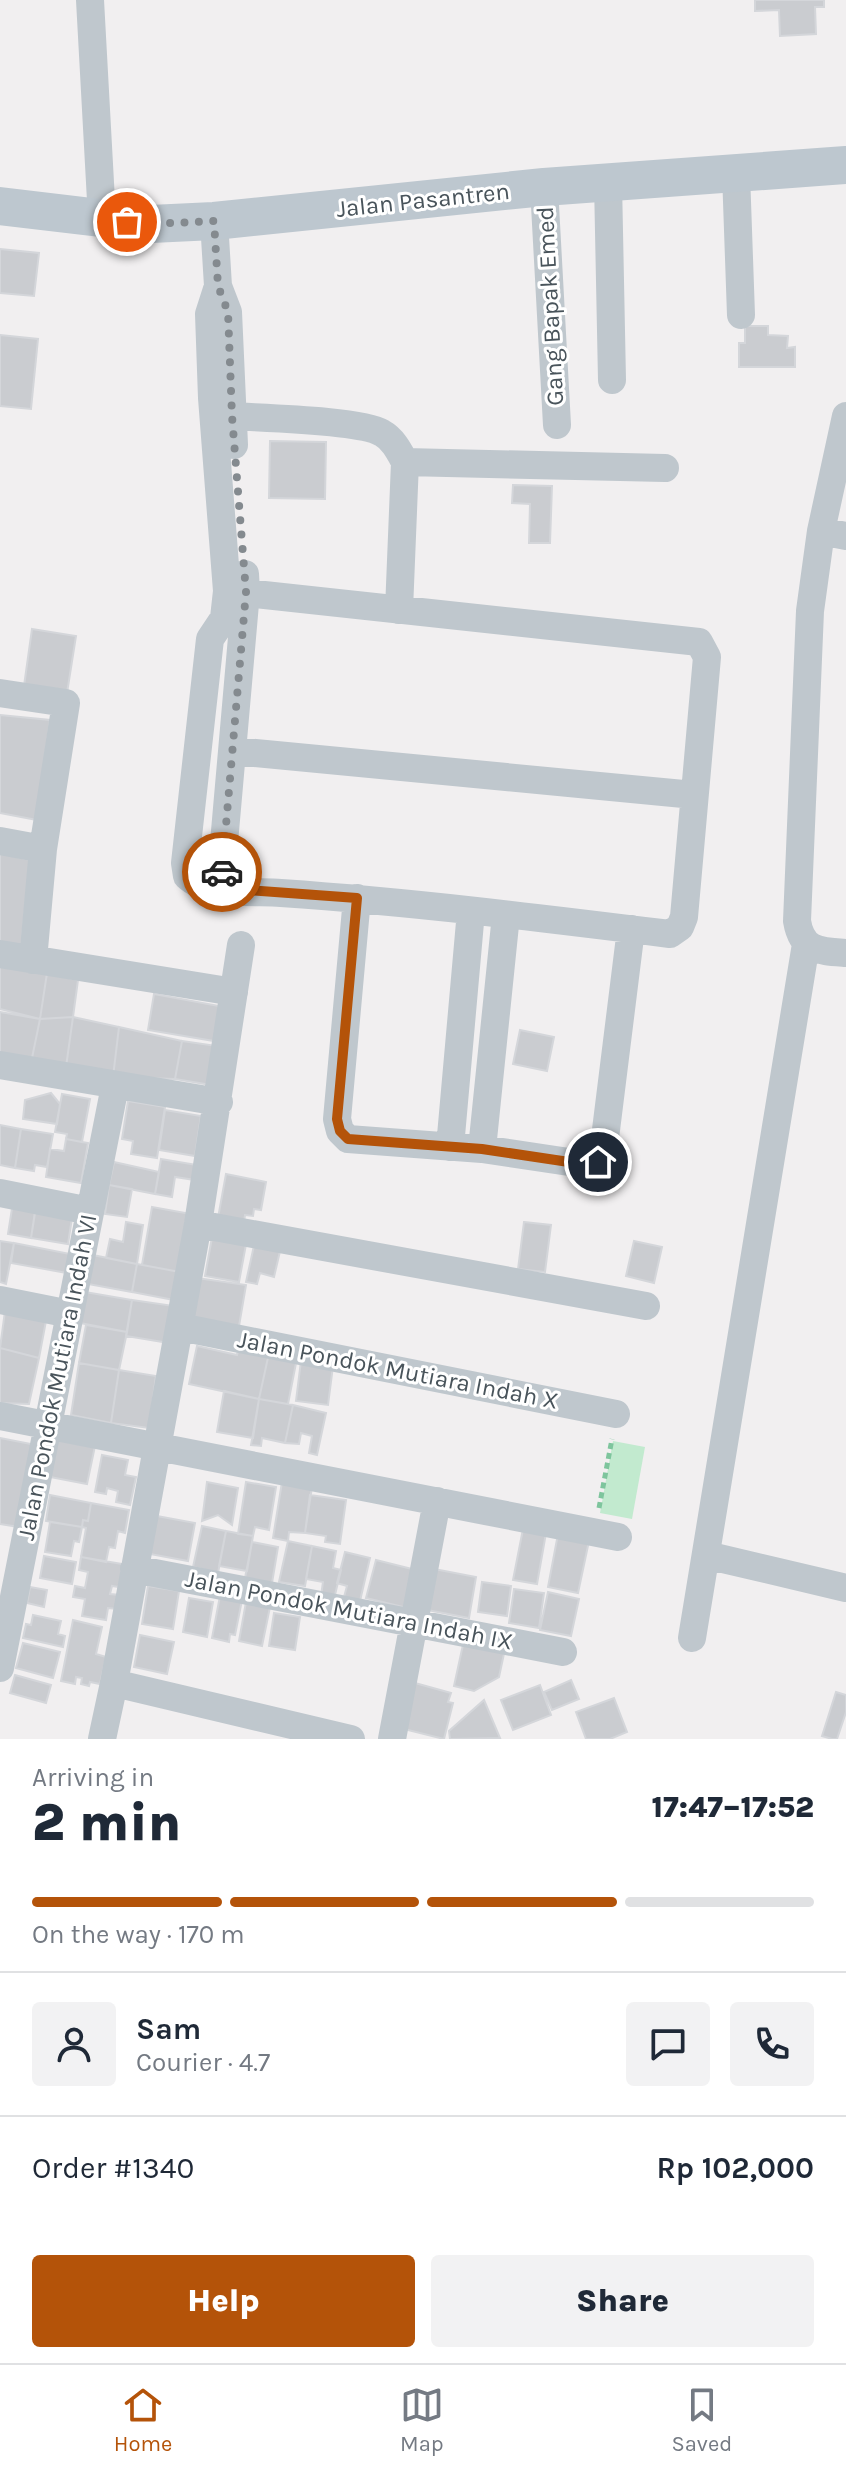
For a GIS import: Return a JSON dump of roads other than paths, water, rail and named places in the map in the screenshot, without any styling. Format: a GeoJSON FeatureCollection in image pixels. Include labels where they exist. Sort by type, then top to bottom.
{"type":"FeatureCollection","features":[{"type":"Feature","properties":{"kind":"main road","name":"Jalan Pasantren"},"geometry":{"type":"LineString","coordinates":[[0,206],[151,224],[214,221],[544,187],[846,165]]}},
{"type":"Feature","properties":{"kind":"street"},"geometry":{"type":"LineString","coordinates":[[90,0],[102,219]]}},
{"type":"Feature","properties":{"kind":"street"},"geometry":{"type":"LineString","coordinates":[[736,173],[741,315]]}},
{"type":"Feature","properties":{"kind":"street"},"geometry":{"type":"LineString","coordinates":[[608,182],[612,380]]}},
{"type":"Feature","properties":{"kind":"street","name":"Gang Bapak Emed"},"geometry":{"type":"LineString","coordinates":[[544,187],[557,425]]}},
{"type":"Feature","properties":{"kind":"street"},"geometry":{"type":"LineString","coordinates":[[214,221],[218,286],[228,312],[225,404],[236,591],[234,751],[220,888]]}},
{"type":"Feature","properties":{"kind":"street"},"geometry":{"type":"LineString","coordinates":[[225,404],[372,429],[394,443],[405,462],[399,610]]}},
{"type":"Feature","properties":{"kind":"street"},"geometry":{"type":"LineString","coordinates":[[846,416],[833,533],[810,611],[797,921],[800,937],[806,944],[821,951],[846,953]]}},
{"type":"Feature","properties":{"kind":"street"},"geometry":{"type":"LineString","coordinates":[[405,462],[665,468]]}},
{"type":"Feature","properties":{"kind":"street"},"geometry":{"type":"LineString","coordinates":[[236,591],[699,642],[707,657],[684,917],[680,927],[670,934],[357,898],[196,885],[187,876],[185,863],[210,639],[236,591]]}},
{"type":"Feature","properties":{"kind":"street"},"geometry":{"type":"LineString","coordinates":[[0,693],[66,703],[43,849],[33,960]]}},
{"type":"Feature","properties":{"kind":"street"},"geometry":{"type":"LineString","coordinates":[[234,751],[694,795]]}},
{"type":"Feature","properties":{"kind":"street"},"geometry":{"type":"LineString","coordinates":[[0,841],[43,849]]}},
{"type":"Feature","properties":{"kind":"street"},"geometry":{"type":"LineString","coordinates":[[357,898],[337,1119],[340,1131],[348,1139],[482,1149],[589,1165],[598,1162],[603,1154],[631,929]]}},
{"type":"Feature","properties":{"kind":"street"},"geometry":{"type":"LineString","coordinates":[[450,1147],[471,911]]}},
{"type":"Feature","properties":{"kind":"street"},"geometry":{"type":"LineString","coordinates":[[482,1149],[506,915]]}},
{"type":"Feature","properties":{"kind":"street"},"geometry":{"type":"LineString","coordinates":[[692,1638],[806,944]]}},
{"type":"Feature","properties":{"kind":"street"},"geometry":{"type":"LineString","coordinates":[[102,1739],[180,1327],[219,1102],[241,945]]}},
{"type":"Feature","properties":{"kind":"street"},"geometry":{"type":"LineString","coordinates":[[0,954],[234,992]]}},
{"type":"Feature","properties":{"kind":"street"},"geometry":{"type":"LineString","coordinates":[[0,1065],[219,1102]]}},
{"type":"Feature","properties":{"kind":"street","name":"Jalan Pondok Mutiara Indah VI"},"geometry":{"type":"LineString","coordinates":[[1,1657],[13,1535],[47,1425],[115,1086]]}},
{"type":"Feature","properties":{"kind":"street"},"geometry":{"type":"LineString","coordinates":[[0,1193],[90,1211]]}},
{"type":"Feature","properties":{"kind":"street"},"geometry":{"type":"LineString","coordinates":[[198,1224],[646,1306]]}},
{"type":"Feature","properties":{"kind":"street"},"geometry":{"type":"LineString","coordinates":[[0,1300],[70,1314]]}},
{"type":"Feature","properties":{"kind":"street","name":"Jalan Pondok Mutiara Indah X"},"geometry":{"type":"LineString","coordinates":[[180,1327],[616,1414]]}},
{"type":"Feature","properties":{"kind":"street"},"geometry":{"type":"LineString","coordinates":[[0,1416],[606,1535]]}},
{"type":"Feature","properties":{"kind":"street"},"geometry":{"type":"LineString","coordinates":[[392,1739],[437,1501]]}},
{"type":"Feature","properties":{"kind":"street"},"geometry":{"type":"LineString","coordinates":[[706,1555],[846,1588]]}},
{"type":"Feature","properties":{"kind":"street","name":"Jalan Pondok Mutiara Indah IX"},"geometry":{"type":"LineString","coordinates":[[134,1569],[563,1652]]}},
{"type":"Feature","properties":{"kind":"street"},"geometry":{"type":"LineString","coordinates":[[114,1683],[351,1739]]}}]}
